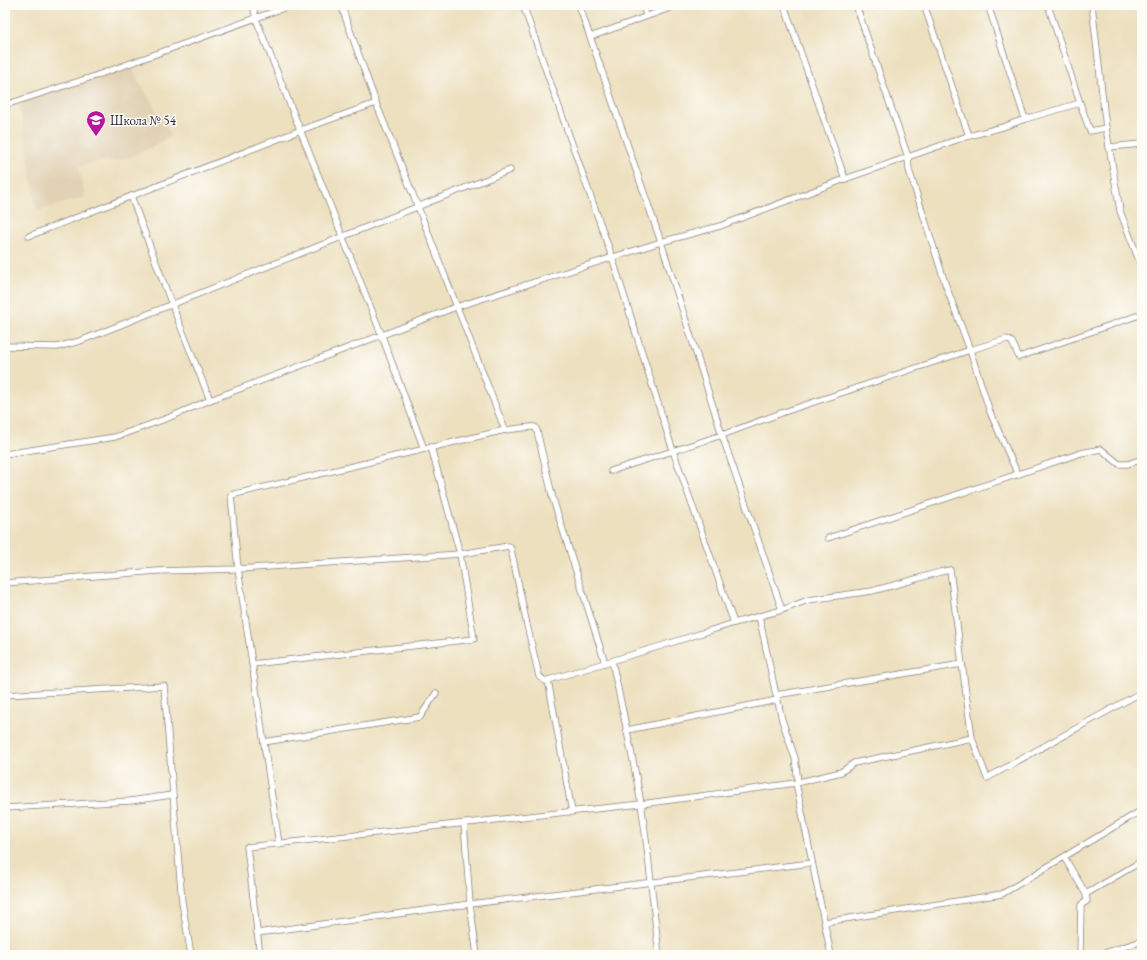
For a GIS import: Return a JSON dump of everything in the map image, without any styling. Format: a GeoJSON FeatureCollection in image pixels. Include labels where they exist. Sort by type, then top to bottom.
{"type":"FeatureCollection","features":[{"type":"Feature","properties":{"kind":"street"},"geometry":{"type":"LineString","coordinates":[[253,5],[256,18],[382,336],[424,448]]}},
{"type":"Feature","properties":{"kind":"street"},"geometry":{"type":"LineString","coordinates":[[5,104],[92,77],[292,5]]}},
{"type":"Feature","properties":{"kind":"street"},"geometry":{"type":"LineString","coordinates":[[341,5],[376,103],[505,430]]}},
{"type":"Feature","properties":{"kind":"street"},"geometry":{"type":"LineString","coordinates":[[523,5],[612,257],[673,450],[734,623]]}},
{"type":"Feature","properties":{"kind":"street"},"geometry":{"type":"LineString","coordinates":[[579,5],[661,242],[722,435],[782,610]]}},
{"type":"Feature","properties":{"kind":"street"},"geometry":{"type":"LineString","coordinates":[[643,5],[646,15]]}},
{"type":"Feature","properties":{"kind":"street"},"geometry":{"type":"LineString","coordinates":[[590,36],[646,15],[678,5]]}},
{"type":"Feature","properties":{"kind":"street"},"geometry":{"type":"LineString","coordinates":[[784,5],[845,179]]}},
{"type":"Feature","properties":{"kind":"street"},"geometry":{"type":"LineString","coordinates":[[856,5],[908,157],[909,170],[946,286],[970,350],[990,412],[1018,475]]}},
{"type":"Feature","properties":{"kind":"street"},"geometry":{"type":"LineString","coordinates":[[924,5],[970,136]]}},
{"type":"Feature","properties":{"kind":"street"},"geometry":{"type":"LineString","coordinates":[[988,5],[1025,119]]}},
{"type":"Feature","properties":{"kind":"street"},"geometry":{"type":"LineString","coordinates":[[1048,5],[1090,130],[1106,128]]}},
{"type":"Feature","properties":{"kind":"street"},"geometry":{"type":"LineString","coordinates":[[1092,5],[1106,128],[1120,211],[1142,268]]}},
{"type":"Feature","properties":{"kind":"street"},"geometry":{"type":"LineString","coordinates":[[29,236],[300,130],[376,103]]}},
{"type":"Feature","properties":{"kind":"street"},"geometry":{"type":"LineString","coordinates":[[5,454],[115,437],[456,307],[612,257],[720,226],[908,157],[970,136],[1080,103]]}},
{"type":"Feature","properties":{"kind":"street"},"geometry":{"type":"LineString","coordinates":[[1109,147],[1142,144]]}},
{"type":"Feature","properties":{"kind":"street"},"geometry":{"type":"LineString","coordinates":[[5,346],[58,347],[80,341],[510,170]]}},
{"type":"Feature","properties":{"kind":"street"},"geometry":{"type":"LineString","coordinates":[[130,196],[210,400]]}},
{"type":"Feature","properties":{"kind":"street"},"geometry":{"type":"LineString","coordinates":[[611,471],[722,435],[784,412],[970,350],[1007,339],[1012,342],[1019,357],[1142,314]]}},
{"type":"Feature","properties":{"kind":"street"},"geometry":{"type":"LineString","coordinates":[[279,844],[238,568],[231,495],[424,448],[505,430],[535,427],[553,499],[605,663]]}},
{"type":"Feature","properties":{"kind":"street"},"geometry":{"type":"LineString","coordinates":[[252,664],[474,639],[460,554],[431,447]]}},
{"type":"Feature","properties":{"kind":"street"},"geometry":{"type":"LineString","coordinates":[[828,538],[1081,453],[1101,449],[1119,464],[1128,464],[1142,459]]}},
{"type":"Feature","properties":{"kind":"street"},"geometry":{"type":"LineString","coordinates":[[5,583],[158,572],[460,554],[509,546],[511,549],[539,676],[544,681],[734,623],[782,610],[808,600],[872,591],[950,570],[972,738],[987,778],[1142,692]]}},
{"type":"Feature","properties":{"kind":"street"},"geometry":{"type":"LineString","coordinates":[[759,616],[784,726],[795,758],[797,782],[812,863],[832,955]]}},
{"type":"Feature","properties":{"kind":"street"},"geometry":{"type":"LineString","coordinates":[[612,661],[641,804],[651,882],[658,955]]}},
{"type":"Feature","properties":{"kind":"street"},"geometry":{"type":"LineString","coordinates":[[627,730],[777,697],[962,664]]}},
{"type":"Feature","properties":{"kind":"street"},"geometry":{"type":"LineString","coordinates":[[548,680],[572,812]]}},
{"type":"Feature","properties":{"kind":"street"},"geometry":{"type":"LineString","coordinates":[[5,695],[164,686],[182,902],[191,955]]}},
{"type":"Feature","properties":{"kind":"street"},"geometry":{"type":"LineString","coordinates":[[264,742],[420,717],[436,694]]}},
{"type":"Feature","properties":{"kind":"street"},"geometry":{"type":"LineString","coordinates":[[260,955],[247,847],[641,804],[797,782],[841,772],[854,763],[972,738]]}},
{"type":"Feature","properties":{"kind":"street"},"geometry":{"type":"LineString","coordinates":[[5,808],[130,801],[172,795]]}},
{"type":"Feature","properties":{"kind":"street"},"geometry":{"type":"LineString","coordinates":[[825,922],[1002,894],[1142,810]]}},
{"type":"Feature","properties":{"kind":"street"},"geometry":{"type":"LineString","coordinates":[[464,823],[470,904],[477,955]]}},
{"type":"Feature","properties":{"kind":"street"},"geometry":{"type":"LineString","coordinates":[[1064,857],[1086,894],[1087,901],[1081,905],[1080,955]]}},
{"type":"Feature","properties":{"kind":"street"},"geometry":{"type":"LineString","coordinates":[[1086,894],[1142,861]]}},
{"type":"Feature","properties":{"kind":"street"},"geometry":{"type":"LineString","coordinates":[[257,933],[470,904],[812,863]]}},
{"type":"Feature","properties":{"kind":"street"},"geometry":{"type":"LineString","coordinates":[[1098,955],[1142,941]]}},
{"type":"Feature","properties":{"kind":"shaded area","name":"Школа № 54"},"geometry":{"type":"Polygon","coordinates":[[[129,64],[171,135],[152,147],[137,154],[116,161],[101,161],[79,167],[85,197],[37,211],[19,101],[129,64]]]}},
{"type":"Feature","properties":{"kind":"place","name":"Школа № 54"},"geometry":{"type":"Point","coordinates":[96,137]}}]}
